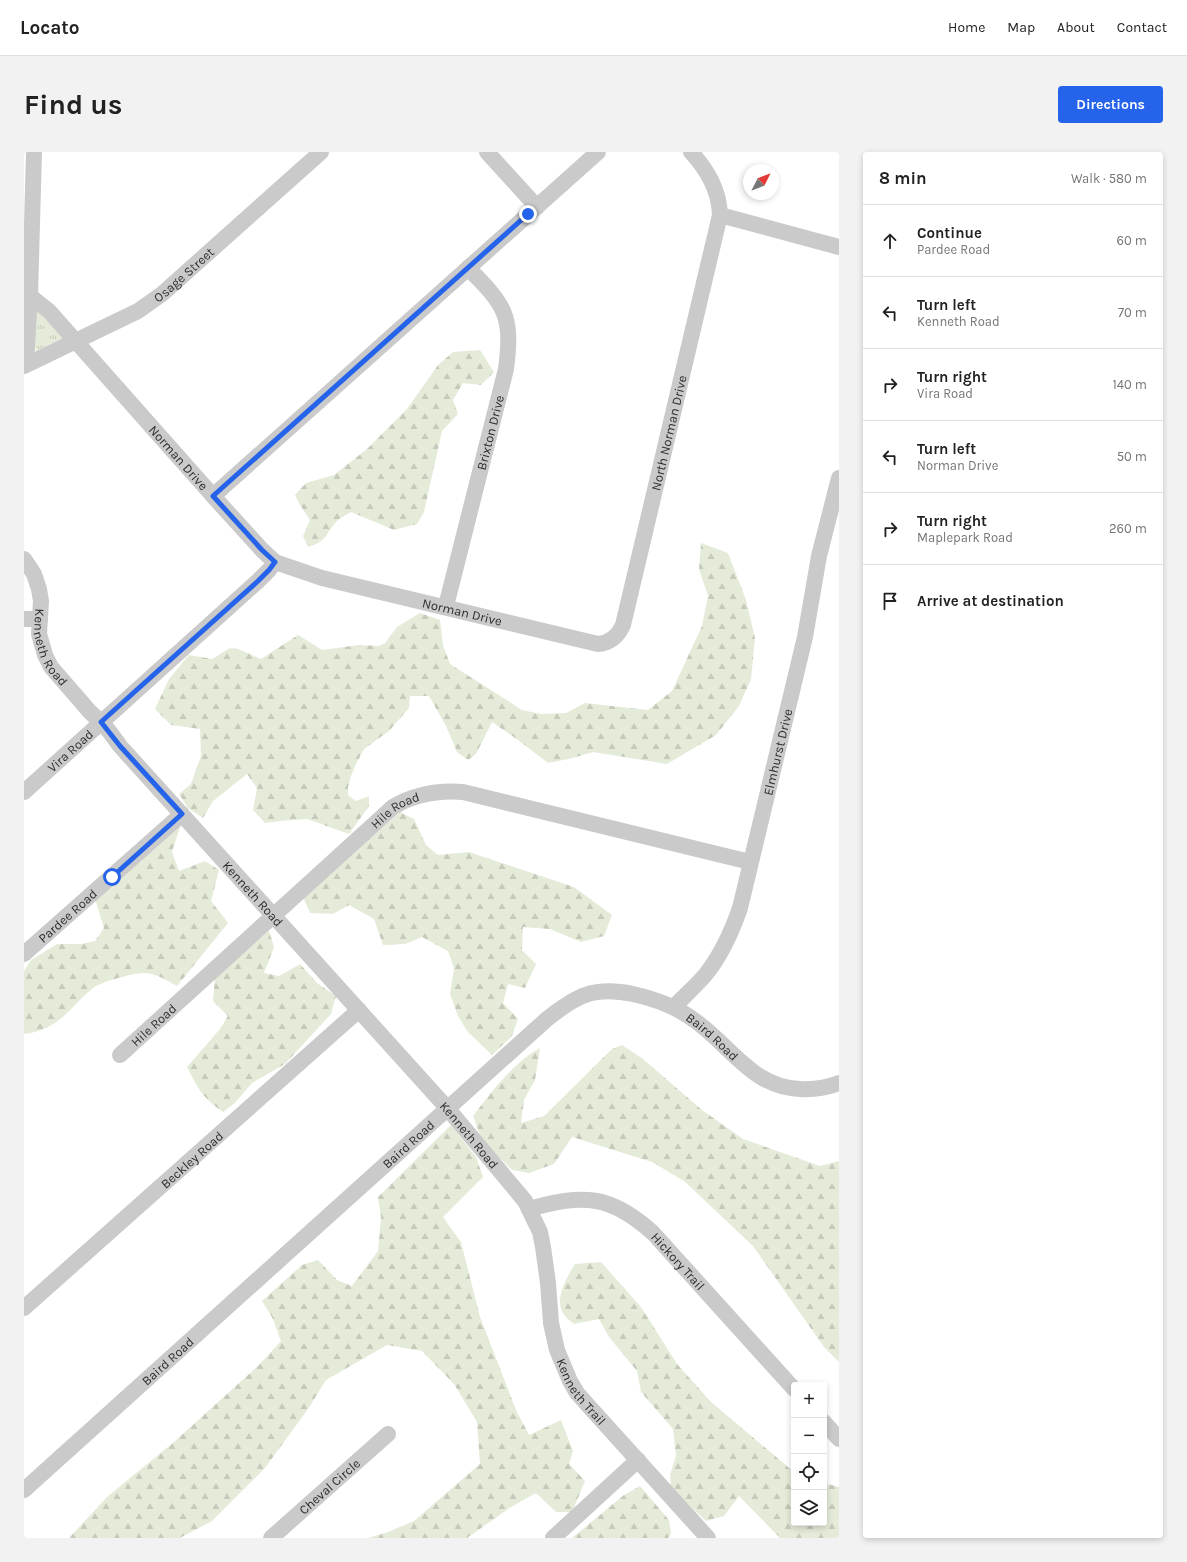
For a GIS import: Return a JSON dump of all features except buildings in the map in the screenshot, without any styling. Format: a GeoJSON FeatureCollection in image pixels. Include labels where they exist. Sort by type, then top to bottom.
{"type":"FeatureCollection","features":[{"type":"Feature","properties":{"kind":"street"},"geometry":{"type":"LineString","coordinates":[[25,366],[30,296],[34,152]]}},
{"type":"Feature","properties":{"kind":"street","name":"Osage Street"},"geometry":{"type":"LineString","coordinates":[[25,366],[138,311],[162,294],[321,152]]}},
{"type":"Feature","properties":{"kind":"street"},"geometry":{"type":"LineString","coordinates":[[487,152],[537,207]]}},
{"type":"Feature","properties":{"kind":"street"},"geometry":{"type":"LineString","coordinates":[[213,496],[598,152]]}},
{"type":"Feature","properties":{"kind":"street","name":"North Norman Drive"},"geometry":{"type":"LineString","coordinates":[[536,629],[598,644],[607,642],[615,637],[620,631],[657,484],[720,215],[719,201],[715,188],[702,164],[691,152]]}},
{"type":"Feature","properties":{"kind":"street"},"geometry":{"type":"LineString","coordinates":[[720,215],[839,247]]}},
{"type":"Feature","properties":{"kind":"street","name":"Brixton Drive"},"geometry":{"type":"LineString","coordinates":[[446,606],[506,369],[508,349],[508,323],[502,307],[489,290],[468,268]]}},
{"type":"Feature","properties":{"kind":"street","name":"Norman Drive"},"geometry":{"type":"LineString","coordinates":[[30,296],[49,311],[213,496],[262,550],[275,562],[322,578],[446,606],[536,629]]}},
{"type":"Feature","properties":{"kind":"street","name":"Elmhurst Drive"},"geometry":{"type":"LineString","coordinates":[[674,1007],[706,974],[729,937],[740,908],[805,637],[819,556],[839,478]]}},
{"type":"Feature","properties":{"kind":"street","name":"Kenneth Road"},"geometry":{"type":"LineString","coordinates":[[24,559],[34,574],[39,589],[39,634],[44,654],[51,667],[90,712],[101,722],[120,746],[448,1109],[511,1183],[529,1209]]}},
{"type":"Feature","properties":{"kind":"street","name":"Vira Road"},"geometry":{"type":"LineString","coordinates":[[24,792],[258,581],[275,562]]}},
{"type":"Feature","properties":{"kind":"street"},"geometry":{"type":"LineString","coordinates":[[24,619],[40,619]]}},
{"type":"Feature","properties":{"kind":"street","name":"Hile Road"},"geometry":{"type":"LineString","coordinates":[[120,1055],[273,914],[393,807],[411,798],[433,792],[463,792],[750,862]]}},
{"type":"Feature","properties":{"kind":"street","name":"Pardee Road"},"geometry":{"type":"LineString","coordinates":[[24,954],[182,814]]}},
{"type":"Feature","properties":{"kind":"street","name":"Baird Road"},"geometry":{"type":"LineString","coordinates":[[24,1490],[547,1019],[577,997],[590,992],[623,992],[659,1001],[674,1007],[715,1036],[756,1075],[772,1084],[792,1089],[810,1090],[839,1083]]}},
{"type":"Feature","properties":{"kind":"street","name":"Beckley Road"},"geometry":{"type":"LineString","coordinates":[[24,1308],[118,1226],[359,1010]]}},
{"type":"Feature","properties":{"kind":"street","name":"Hickory Trail"},"geometry":{"type":"LineString","coordinates":[[529,1209],[572,1199],[588,1200],[603,1202],[616,1207],[639,1220],[653,1233],[791,1386]]}},
{"type":"Feature","properties":{"kind":"street","name":"Kenneth Trail"},"geometry":{"type":"LineString","coordinates":[[529,1209],[540,1232],[544,1247],[551,1323],[554,1340],[563,1367],[578,1394],[708,1538]]}},
{"type":"Feature","properties":{"kind":"street"},"geometry":{"type":"LineString","coordinates":[[827,1425],[839,1439]]}},
{"type":"Feature","properties":{"kind":"street","name":"Cheval Circle"},"geometry":{"type":"LineString","coordinates":[[271,1538],[388,1434]]}},
{"type":"Feature","properties":{"kind":"street"},"geometry":{"type":"LineString","coordinates":[[552,1538],[638,1460]]}},
{"type":"Feature","properties":{"kind":"green space"},"geometry":{"type":"Polygon","coordinates":[[[37,310],[64,338],[36,351],[35,348],[37,310]]]}},
{"type":"Feature","properties":{"kind":"green space"},"geometry":{"type":"Polygon","coordinates":[[[480,350],[494,372],[481,385],[463,383],[453,400],[458,414],[442,431],[424,512],[417,524],[394,530],[351,512],[337,521],[323,540],[308,547],[303,536],[310,520],[295,495],[306,483],[334,475],[367,449],[407,409],[438,365],[453,352],[480,350]]]}},
{"type":"Feature","properties":{"kind":"green space"},"geometry":{"type":"Polygon","coordinates":[[[701,543],[728,553],[746,600],[755,638],[751,679],[739,706],[716,735],[667,764],[593,752],[548,763],[492,722],[476,754],[468,760],[457,752],[446,726],[429,696],[410,696],[409,708],[389,731],[364,749],[356,764],[348,787],[348,795],[356,801],[369,796],[369,806],[349,834],[307,819],[265,823],[253,810],[257,788],[247,774],[213,801],[203,818],[188,808],[179,794],[191,784],[201,756],[200,729],[171,725],[155,709],[169,679],[189,655],[212,659],[230,648],[238,649],[261,659],[298,635],[322,650],[359,645],[379,646],[385,643],[397,627],[420,613],[440,620],[443,645],[450,664],[522,710],[541,714],[566,713],[585,703],[648,710],[672,691],[702,626],[708,596],[699,569],[701,543]]]}},
{"type":"Feature","properties":{"kind":"green space"},"geometry":{"type":"Polygon","coordinates":[[[400,812],[414,819],[426,845],[438,855],[469,852],[574,887],[612,915],[604,936],[581,942],[550,929],[523,927],[522,950],[536,964],[525,988],[508,984],[503,1003],[518,1019],[512,1036],[492,1055],[467,1031],[458,1016],[450,994],[454,968],[448,951],[422,937],[405,944],[383,945],[374,919],[349,905],[333,914],[310,913],[303,897],[400,812]]]}},
{"type":"Feature","properties":{"kind":"green space"},"geometry":{"type":"Polygon","coordinates":[[[181,824],[172,852],[179,871],[205,861],[219,870],[211,901],[228,923],[177,986],[152,974],[132,974],[93,988],[55,1023],[36,1032],[24,1034],[24,971],[31,960],[57,944],[81,944],[95,941],[104,928],[95,899],[181,824]]]}},
{"type":"Feature","properties":{"kind":"green space"},"geometry":{"type":"Polygon","coordinates":[[[269,931],[274,947],[264,973],[279,976],[300,964],[317,983],[336,996],[331,1014],[285,1064],[252,1083],[235,1103],[223,1112],[201,1092],[187,1067],[220,1029],[228,1016],[213,1001],[215,977],[269,931]]]}},
{"type":"Feature","properties":{"kind":"green space"},"geometry":{"type":"Polygon","coordinates":[[[622,1045],[643,1059],[702,1110],[743,1139],[820,1166],[839,1161],[839,1362],[824,1347],[753,1246],[684,1181],[652,1162],[572,1137],[554,1164],[529,1173],[512,1170],[482,1141],[473,1116],[503,1079],[530,1054],[540,1048],[535,1080],[524,1100],[521,1123],[544,1116],[612,1049],[622,1045]]]}},
{"type":"Feature","properties":{"kind":"green space"},"geometry":{"type":"Polygon","coordinates":[[[451,1125],[476,1157],[483,1177],[443,1217],[461,1242],[480,1317],[516,1410],[529,1435],[561,1420],[573,1451],[569,1464],[585,1481],[572,1512],[556,1512],[536,1493],[511,1507],[467,1538],[368,1538],[388,1532],[414,1521],[480,1464],[477,1422],[454,1384],[422,1351],[387,1345],[326,1380],[308,1409],[265,1468],[212,1521],[180,1538],[69,1538],[107,1497],[174,1442],[260,1364],[281,1341],[272,1317],[262,1301],[302,1265],[318,1260],[337,1280],[352,1286],[378,1251],[381,1217],[378,1197],[451,1125]]]}},
{"type":"Feature","properties":{"kind":"green space"},"geometry":{"type":"Polygon","coordinates":[[[601,1262],[641,1307],[677,1364],[711,1402],[791,1469],[791,1526],[827,1526],[827,1484],[839,1487],[839,1538],[780,1538],[739,1496],[724,1516],[706,1521],[671,1488],[670,1475],[676,1456],[673,1429],[641,1392],[637,1371],[609,1337],[599,1319],[574,1324],[564,1315],[561,1309],[560,1303],[562,1289],[575,1264],[601,1262]]]}},
{"type":"Feature","properties":{"kind":"green space"},"geometry":{"type":"Polygon","coordinates":[[[640,1486],[669,1520],[671,1534],[668,1538],[572,1538],[624,1495],[640,1486]]]}},
{"type":"Feature","properties":{"kind":"route"},"geometry":{"type":"LineString","coordinates":[[112,877],[182,814],[120,746],[101,722],[258,581],[275,562],[262,550],[213,496],[528,214]]}}]}
